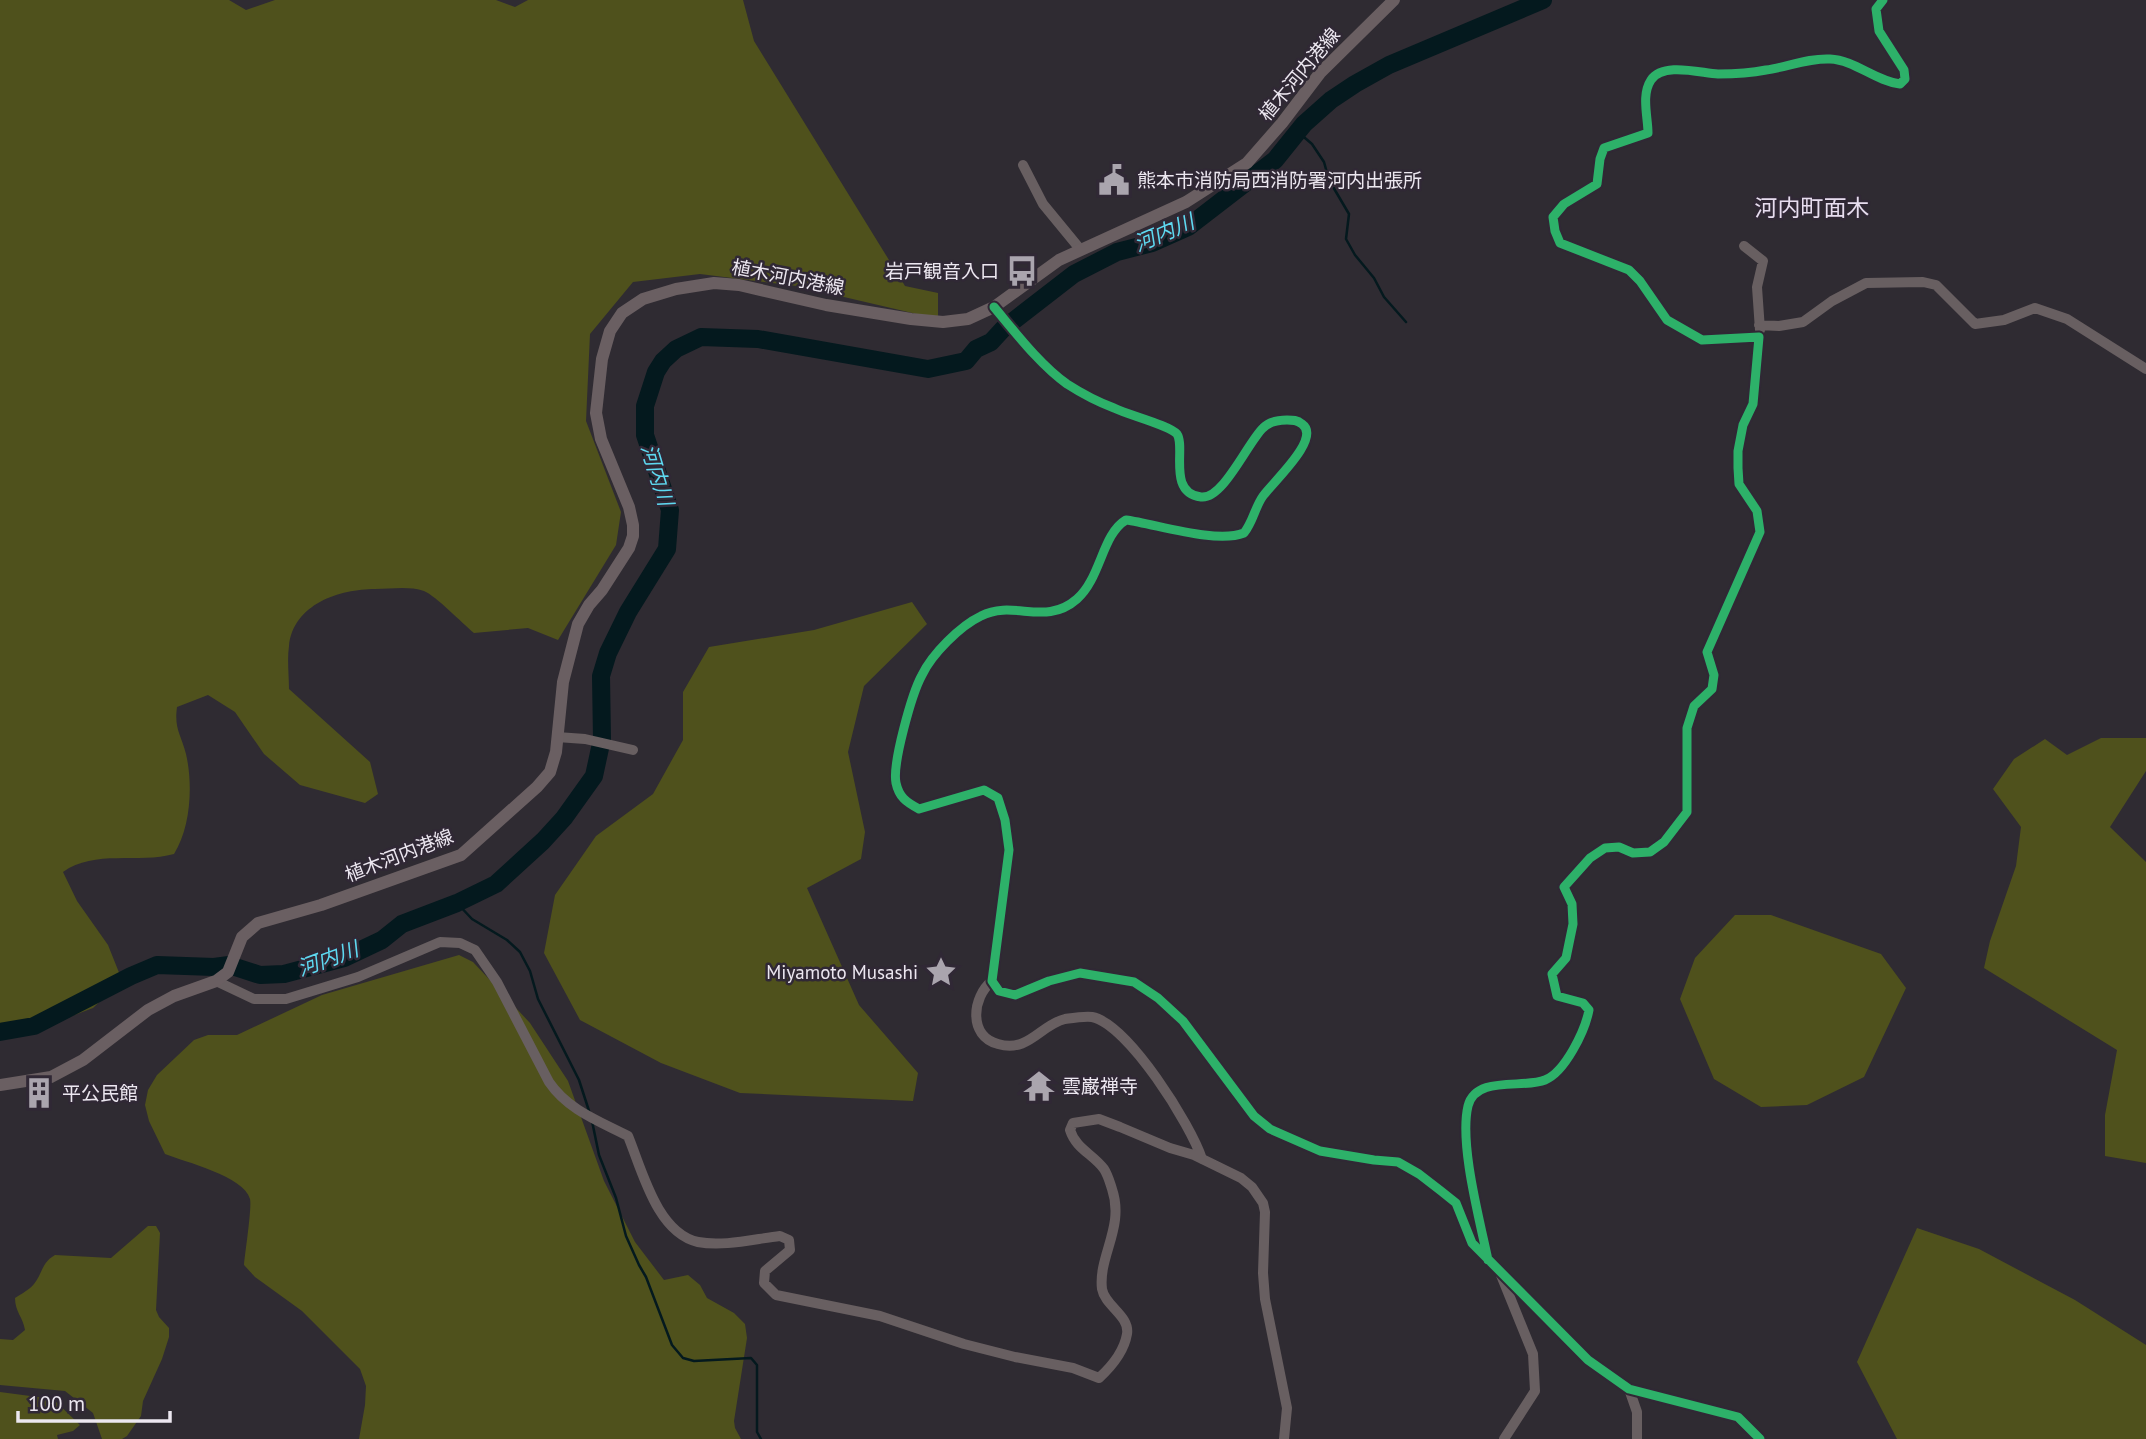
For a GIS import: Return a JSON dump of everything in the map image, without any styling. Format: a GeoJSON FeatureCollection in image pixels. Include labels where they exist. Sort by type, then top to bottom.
{"type":"FeatureCollection","features":[{"type":"Feature","properties":{"kind":"main road","name":"植木河内港線"},"geometry":{"type":"LineString","coordinates":[[0,1085],[51,1077],[83,1060],[148,1010],[174,996],[216,981],[228,972],[242,937],[258,923],[321,905],[461,855],[537,787],[550,772],[556,752],[562,682],[578,624],[589,605],[603,590],[629,548],[633,536],[629,507],[601,439],[596,413],[602,359],[610,331],[622,313],[643,299],[676,289],[714,283],[739,285],[826,304],[943,322],[998,312],[1059,260],[1186,202],[1247,163],[1320,73],[1394,0]]}},
{"type":"Feature","properties":{"kind":"street"},"geometry":{"type":"LineString","coordinates":[[1759,337],[1702,340],[1667,320],[1640,281],[1629,270],[1560,243],[1553,217],[1564,204],[1597,184],[1604,148],[1648,133],[1647,89],[1658,73],[1672,70],[1719,74],[1766,70],[1804,61],[1832,59],[1851,64],[1892,83],[1900,83],[1905,79],[1904,70],[1879,31],[1877,9],[1883,0]]}},
{"type":"Feature","properties":{"kind":"street"},"geometry":{"type":"LineString","coordinates":[[1023,165],[1043,205],[1080,249]]}},
{"type":"Feature","properties":{"kind":"street"},"geometry":{"type":"LineString","coordinates":[[1488,1260],[1466,1140],[1468,1107],[1472,1098],[1483,1090],[1534,1083],[1559,1072],[1586,1026],[1589,1010],[1583,1003],[1557,996],[1552,974],[1566,958],[1573,924],[1572,904],[1564,887],[1590,858],[1605,848],[1619,847],[1633,853],[1650,852],[1664,842],[1687,812],[1687,727],[1694,706],[1712,689],[1714,675],[1707,652],[1760,532],[1757,511],[1739,484],[1738,468],[1742,425],[1754,404],[1759,337],[1757,287],[1763,261],[1744,246]]}},
{"type":"Feature","properties":{"kind":"street"},"geometry":{"type":"LineString","coordinates":[[1759,325],[1779,326],[1803,322],[1832,301],[1866,283],[1923,282],[1936,285],[1975,324],[2004,320],[2035,308],[2067,319],[2146,369]]}},
{"type":"Feature","properties":{"kind":"street"},"geometry":{"type":"LineString","coordinates":[[998,312],[1015,335],[1066,383],[1113,408],[1149,423],[1166,426],[1176,433],[1179,439],[1178,465],[1181,480],[1190,493],[1201,497],[1211,496],[1226,480],[1263,427],[1279,420],[1295,420],[1305,425],[1308,432],[1307,440],[1295,458],[1261,498],[1244,533],[1228,537],[1126,520],[1115,526],[1098,570],[1079,598],[1053,613],[1001,609],[982,615],[963,626],[922,673],[908,714],[895,781],[903,800],[919,809],[984,790],[998,798],[1005,820],[1009,850],[992,981],[999,991],[1015,995],[1049,981],[1080,973],[1134,982],[1158,998],[1183,1021],[1254,1116],[1270,1129],[1320,1151],[1398,1162],[1419,1174],[1456,1203],[1472,1243],[1588,1360],[1629,1389],[1738,1417],[1760,1439]]}},
{"type":"Feature","properties":{"kind":"street"},"geometry":{"type":"LineString","coordinates":[[557,737],[585,738],[633,750]]}},
{"type":"Feature","properties":{"kind":"street"},"geometry":{"type":"LineString","coordinates":[[216,981],[254,999],[286,999],[358,977],[440,942],[460,943],[475,950],[498,982],[558,1096],[573,1108],[628,1136],[659,1212],[678,1233],[697,1242],[720,1243],[786,1237],[790,1250],[765,1271],[764,1283],[776,1295],[880,1316],[964,1344],[1073,1368],[1099,1378],[1114,1365],[1127,1335],[1127,1325],[1102,1293],[1101,1276],[1111,1245],[1116,1215],[1114,1193],[1105,1171],[1074,1142],[1070,1130],[1073,1123],[1099,1119],[1202,1158],[1252,1187],[1263,1203],[1265,1299],[1287,1408],[1284,1439]]}},
{"type":"Feature","properties":{"kind":"street"},"geometry":{"type":"LineString","coordinates":[[992,981],[983,988],[976,1001],[979,1032],[985,1039],[999,1045],[1020,1046],[1063,1019],[1093,1017],[1122,1034],[1189,1126],[1202,1158]]}},
{"type":"Feature","properties":{"kind":"street"},"geometry":{"type":"LineString","coordinates":[[1498,1268],[1533,1354],[1535,1368],[1535,1391],[1504,1439]]}},
{"type":"Feature","properties":{"kind":"street"},"geometry":{"type":"LineString","coordinates":[[1629,1389],[1637,1412],[1637,1439]]}},
{"type":"Feature","properties":{"kind":"shaded area"},"geometry":{"type":"Polygon","coordinates":[[[0,0],[229,0],[246,10],[275,0],[496,0],[515,7],[528,0],[743,0],[754,41],[905,286],[938,293],[938,319],[797,286],[700,274],[633,282],[590,334],[586,421],[621,512],[616,545],[558,640],[528,628],[474,633],[429,594],[412,589],[361,590],[333,596],[320,602],[299,619],[292,631],[288,651],[289,689],[370,762],[378,794],[365,803],[300,785],[264,754],[235,712],[208,695],[177,707],[177,726],[186,754],[190,792],[184,831],[174,854],[89,861],[63,872],[77,901],[108,945],[122,980],[93,1008],[48,1025],[0,1036],[0,0]]]}},
{"type":"Feature","properties":{"kind":"shaded area"},"geometry":{"type":"Polygon","coordinates":[[[912,602],[927,624],[864,686],[848,752],[865,832],[861,859],[807,888],[859,1005],[918,1073],[913,1101],[740,1093],[661,1063],[580,1020],[544,953],[555,895],[596,836],[653,794],[683,740],[683,692],[709,647],[814,630],[912,602]]]}},
{"type":"Feature","properties":{"kind":"shaded area"},"geometry":{"type":"Polygon","coordinates":[[[2101,738],[2146,738],[2146,771],[2110,827],[2146,862],[2146,1163],[2105,1156],[2105,1115],[2117,1050],[1984,968],[1990,941],[2016,866],[2021,827],[1993,789],[2014,759],[2045,739],[2067,755],[2101,738]]]}},
{"type":"Feature","properties":{"kind":"shaded area"},"geometry":{"type":"Polygon","coordinates":[[[1735,915],[1771,915],[1881,954],[1906,988],[1864,1077],[1807,1105],[1761,1107],[1714,1079],[1680,999],[1695,958],[1735,915]]]}},
{"type":"Feature","properties":{"kind":"shaded area"},"geometry":{"type":"Polygon","coordinates":[[[459,955],[473,962],[530,1023],[568,1081],[604,1181],[635,1242],[664,1280],[688,1275],[700,1285],[707,1298],[734,1313],[745,1324],[747,1338],[734,1421],[741,1439],[359,1439],[366,1386],[360,1369],[302,1311],[255,1277],[244,1265],[250,1204],[245,1191],[226,1177],[165,1154],[149,1121],[145,1105],[148,1090],[157,1075],[194,1040],[208,1035],[237,1035],[322,995],[459,955]]]}},
{"type":"Feature","properties":{"kind":"shaded area"},"geometry":{"type":"Polygon","coordinates":[[[148,1226],[156,1226],[160,1233],[156,1310],[169,1328],[169,1337],[143,1401],[141,1416],[122,1439],[102,1439],[93,1413],[65,1391],[0,1385],[0,1339],[13,1340],[25,1330],[15,1298],[34,1284],[50,1258],[55,1255],[111,1258],[148,1226]]]}},
{"type":"Feature","properties":{"kind":"shaded area"},"geometry":{"type":"Polygon","coordinates":[[[1917,1228],[1979,1249],[2075,1300],[2146,1345],[2146,1439],[1897,1439],[1857,1362],[1917,1228]]]}},
{"type":"Feature","properties":{"kind":"shaded area"},"geometry":{"type":"Polygon","coordinates":[[[0,1392],[53,1399],[80,1425],[73,1431],[57,1435],[58,1439],[0,1439],[0,1392]]]}},
{"type":"Feature","properties":{"kind":"waterway","name":"河内川"},"geometry":{"type":"LineString","coordinates":[[0,1032],[34,1026],[157,965],[229,965],[260,975],[284,974],[344,958],[382,940],[402,924],[457,903],[496,884],[543,841],[564,818],[594,776],[602,739],[601,676],[608,653],[628,612],[667,549],[670,510],[645,435],[645,406],[656,372],[676,349],[701,337],[758,339],[928,369],[966,361],[976,349],[991,342],[1003,329],[1074,274],[1117,252],[1152,243],[1188,227],[1275,160],[1304,124],[1331,100],[1355,84],[1389,65],[1543,0]]}},
{"type":"Feature","properties":{"kind":"waterway"},"geometry":{"type":"LineString","coordinates":[[1298,132],[1312,144],[1324,162],[1329,180],[1349,214],[1346,239],[1355,255],[1374,278],[1384,297],[1406,322]]}},
{"type":"Feature","properties":{"kind":"waterway"},"geometry":{"type":"LineString","coordinates":[[457,903],[472,919],[507,940],[520,952],[530,971],[538,999],[579,1080],[590,1114]]}},
{"type":"Feature","properties":{"kind":"waterway"},"geometry":{"type":"LineString","coordinates":[[592,1121],[599,1155],[616,1198],[626,1236],[646,1277],[672,1345],[683,1358],[694,1361],[751,1358],[757,1365],[757,1432],[761,1439]]}},
{"type":"Feature","properties":{"kind":"cycle path"},"geometry":{"type":"LineString","coordinates":[[1488,1260],[1468,1161],[1468,1106],[1480,1090],[1536,1082],[1552,1076],[1567,1060],[1579,1039],[1589,1010],[1583,1003],[1557,996],[1552,974],[1566,958],[1573,924],[1572,904],[1564,887],[1590,858],[1605,848],[1619,847],[1633,853],[1650,852],[1664,842],[1687,812],[1687,728],[1694,706],[1712,689],[1714,675],[1707,652],[1760,532],[1757,511],[1739,484],[1738,468],[1743,425],[1753,404],[1759,337],[1702,340],[1667,320],[1640,281],[1629,270],[1560,243],[1553,217],[1564,204],[1597,184],[1604,148],[1648,133],[1646,92],[1651,80],[1664,71],[1742,73],[1830,59],[1848,63],[1882,79],[1900,84],[1905,79],[1904,70],[1879,31],[1876,9],[1883,0]]}},
{"type":"Feature","properties":{"kind":"cycle path"},"geometry":{"type":"LineString","coordinates":[[994,307],[1038,358],[1067,384],[1102,403],[1166,427],[1177,434],[1181,479],[1191,494],[1201,497],[1218,489],[1268,424],[1295,420],[1302,424],[1306,439],[1294,460],[1263,496],[1244,533],[1232,536],[1202,535],[1126,520],[1112,535],[1091,580],[1077,599],[1053,611],[1005,610],[981,616],[956,634],[927,667],[908,712],[897,761],[896,783],[904,799],[919,809],[984,790],[998,798],[1005,820],[1009,850],[992,981],[999,991],[1015,995],[1049,981],[1080,973],[1134,982],[1158,998],[1183,1021],[1254,1116],[1270,1129],[1320,1151],[1398,1162],[1419,1174],[1456,1203],[1472,1243],[1588,1360],[1629,1389],[1738,1417],[1760,1439]]}},
{"type":"Feature","properties":{"kind":"place","name":"熊本市消防局西消防署河内出張所"},"geometry":{"type":"Point","coordinates":[1114,180]}},
{"type":"Feature","properties":{"kind":"place","name":"岩戸観音入口"},"geometry":{"type":"Point","coordinates":[1022,271]}},
{"type":"Feature","properties":{"kind":"place","name":"Miyamoto Musashi"},"geometry":{"type":"Point","coordinates":[941,972]}},
{"type":"Feature","properties":{"kind":"place","name":"雲巌禅寺"},"geometry":{"type":"Point","coordinates":[1039,1086]}},
{"type":"Feature","properties":{"kind":"place","name":"平公民館"},"geometry":{"type":"Point","coordinates":[39,1093]}},
{"type":"Feature","properties":{"kind":"district","name":"河内町面木"},"geometry":{"type":"Point","coordinates":[1812,208]}}]}
